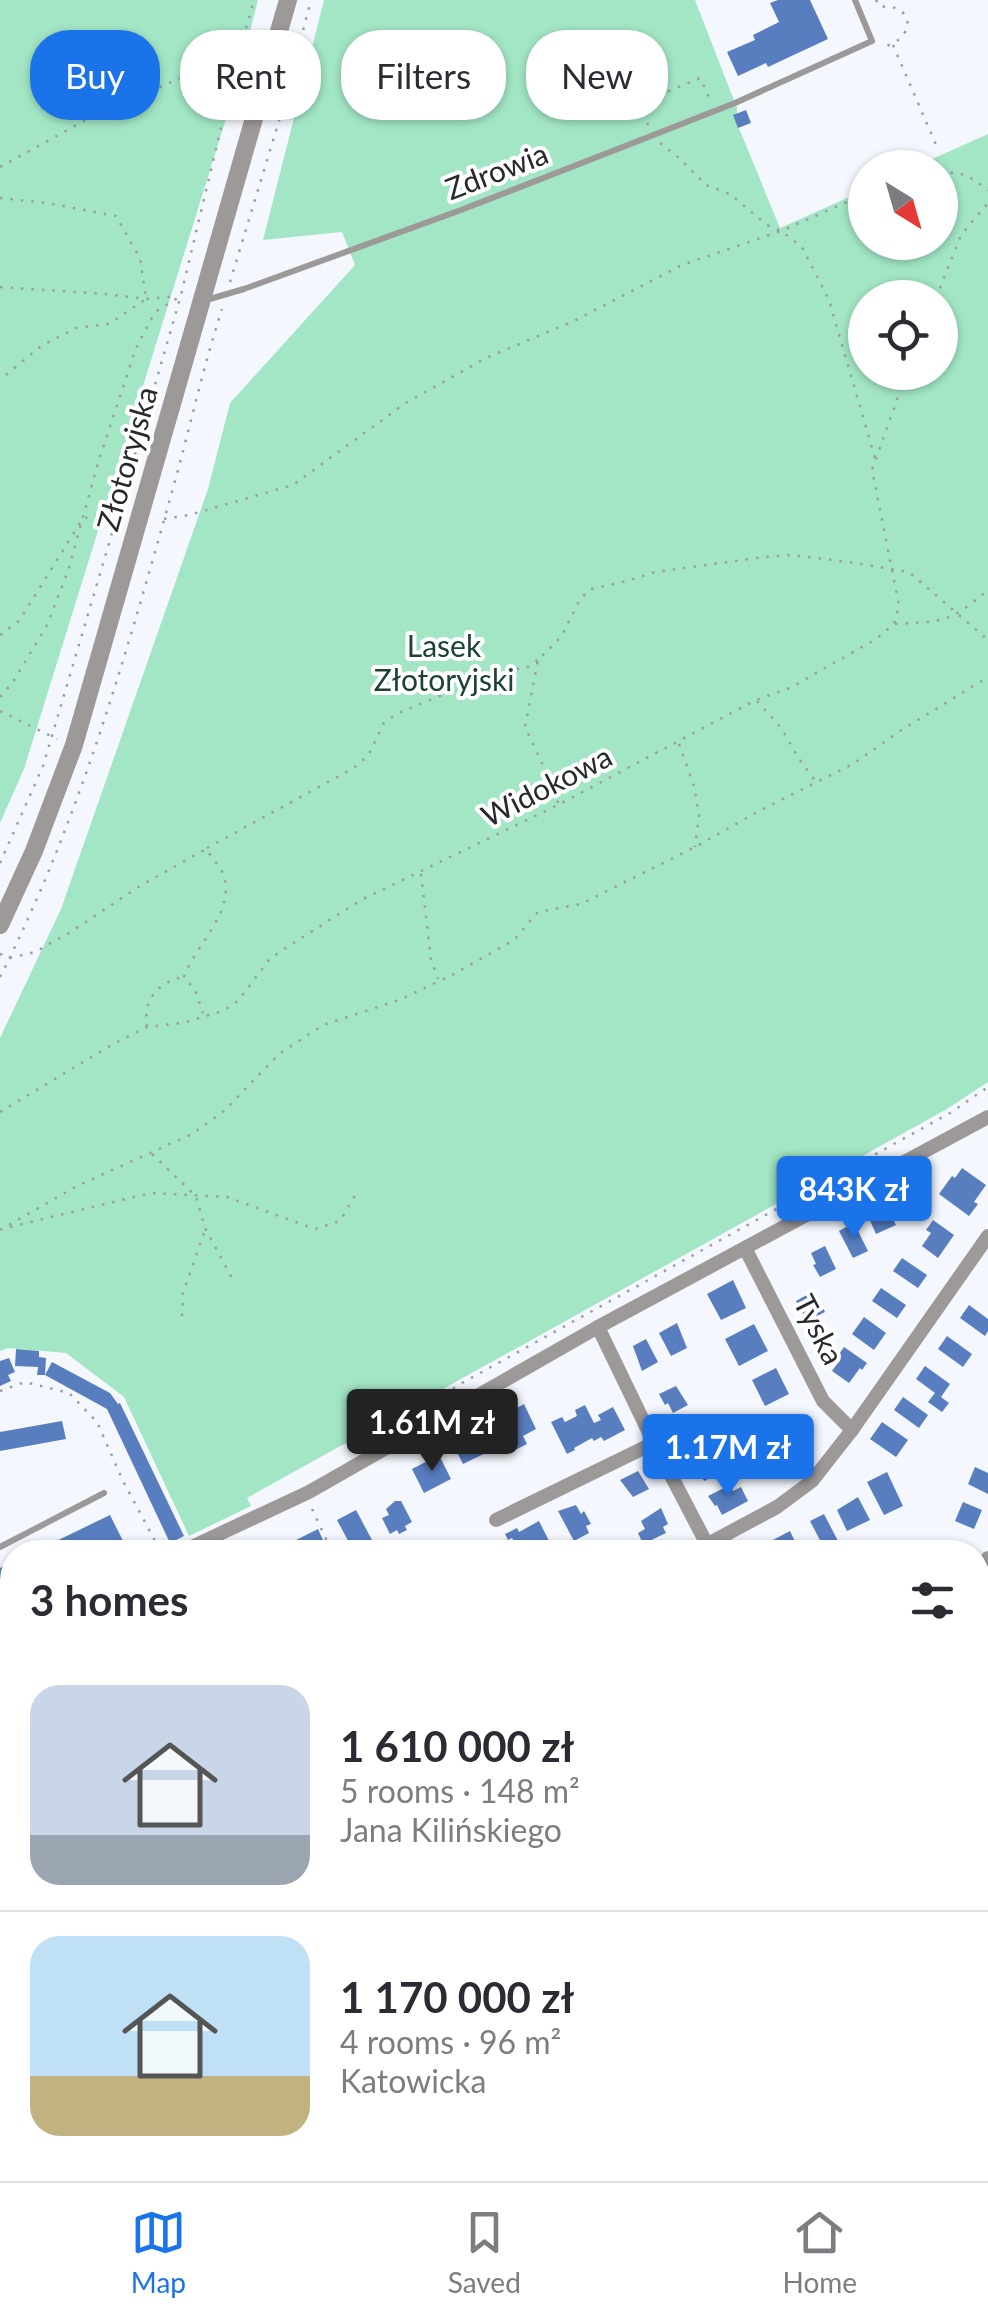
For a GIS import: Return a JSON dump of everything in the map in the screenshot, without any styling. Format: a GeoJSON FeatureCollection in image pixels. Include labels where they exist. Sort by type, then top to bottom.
{"type":"FeatureCollection","features":[{"type":"Feature","properties":{"kind":"street","name":"Złotoryjska"},"geometry":{"type":"LineString","coordinates":[[279,30],[288,0]]}},
{"type":"Feature","properties":{"kind":"street","name":"Złotoryjska"},"geometry":{"type":"LineString","coordinates":[[0,926],[34,851],[74,745],[253,120]]}},
{"type":"Feature","properties":{"kind":"street"},"geometry":{"type":"LineString","coordinates":[[207,1540],[305,1494],[598,1327],[988,1116]]}},
{"type":"Feature","properties":{"kind":"street"},"geometry":{"type":"LineString","coordinates":[[722,1540],[812,1481],[988,1236]]}},
{"type":"Feature","properties":{"kind":"street","name":"Tyska"},"geometry":{"type":"LineString","coordinates":[[745,1248],[823,1401],[852,1430]]}},
{"type":"Feature","properties":{"kind":"street"},"geometry":{"type":"LineString","coordinates":[[598,1327],[705,1540]]}},
{"type":"Feature","properties":{"kind":"street"},"geometry":{"type":"LineString","coordinates":[[496,1520],[654,1443]]}},
{"type":"Feature","properties":{"kind":"lane","name":"Zdrowia"},"geometry":{"type":"LineString","coordinates":[[202,302],[461,210],[651,136],[872,41],[854,0]]}},
{"type":"Feature","properties":{"kind":"lane"},"geometry":{"type":"LineString","coordinates":[[13,1540],[104,1493]]}},
{"type":"Feature","properties":{"kind":"path"},"geometry":{"type":"LineString","coordinates":[[246,30],[254,0]]}},
{"type":"Feature","properties":{"kind":"path"},"geometry":{"type":"LineString","coordinates":[[0,977],[36,904],[126,652],[311,0]]}},
{"type":"Feature","properties":{"kind":"path"},"geometry":{"type":"LineString","coordinates":[[892,44],[937,147]]}},
{"type":"Feature","properties":{"kind":"path"},"geometry":{"type":"LineString","coordinates":[[0,167],[95,115],[180,78]]}},
{"type":"Feature","properties":{"kind":"path"},"geometry":{"type":"LineString","coordinates":[[716,110],[700,78],[641,103],[651,136],[706,185],[730,194],[802,248],[829,300],[875,460]]}},
{"type":"Feature","properties":{"kind":"path"},"geometry":{"type":"LineString","coordinates":[[0,863],[52,737],[182,295],[223,120]]}},
{"type":"Feature","properties":{"kind":"path"},"geometry":{"type":"LineString","coordinates":[[958,174],[988,190]]}},
{"type":"Feature","properties":{"kind":"path"},"geometry":{"type":"LineString","coordinates":[[0,198],[116,216],[140,258],[146,299]]}},
{"type":"Feature","properties":{"kind":"path"},"geometry":{"type":"LineString","coordinates":[[163,520],[293,485],[404,404],[486,358],[574,321],[682,265],[781,231],[848,201]]}},
{"type":"Feature","properties":{"kind":"path"},"geometry":{"type":"LineString","coordinates":[[943,280],[961,235],[988,203]]}},
{"type":"Feature","properties":{"kind":"path"},"geometry":{"type":"LineString","coordinates":[[0,287],[146,299],[182,295],[202,302]]}},
{"type":"Feature","properties":{"kind":"path"},"geometry":{"type":"LineString","coordinates":[[0,697],[14,682],[47,625],[68,571],[136,348],[155,312],[182,295]]}},
{"type":"Feature","properties":{"kind":"path"},"geometry":{"type":"LineString","coordinates":[[0,380],[41,346],[76,328],[110,324],[146,299]]}},
{"type":"Feature","properties":{"kind":"path"},"geometry":{"type":"LineString","coordinates":[[900,390],[872,470],[899,606],[894,624],[942,621],[960,614],[988,590]]}},
{"type":"Feature","properties":{"kind":"path"},"geometry":{"type":"LineString","coordinates":[[0,635],[19,621],[82,519],[168,504]]}},
{"type":"Feature","properties":{"kind":"path"},"geometry":{"type":"LineString","coordinates":[[0,954],[10,958],[35,952],[140,886],[352,770],[368,756],[384,723],[398,713],[450,692],[482,672],[526,668],[561,637],[580,599],[591,589],[655,572],[791,555],[910,572],[988,640]]}},
{"type":"Feature","properties":{"kind":"path","name":"Widokowa"},"geometry":{"type":"LineString","coordinates":[[0,1112],[115,1043],[148,1028],[182,1023],[223,1010],[238,1001],[278,952],[362,900],[558,804],[756,700],[790,688],[876,639],[894,624]]}},
{"type":"Feature","properties":{"kind":"path"},"geometry":{"type":"LineString","coordinates":[[538,660],[525,727],[558,804]]}},
{"type":"Feature","properties":{"kind":"path"},"geometry":{"type":"LineString","coordinates":[[2,1229],[77,1186],[192,1134],[224,1111],[279,1054],[323,1025],[399,1000],[514,940],[538,912],[581,904],[695,847],[852,764],[988,677]]}},
{"type":"Feature","properties":{"kind":"path"},"geometry":{"type":"LineString","coordinates":[[756,700],[782,729],[816,782]]}},
{"type":"Feature","properties":{"kind":"path"},"geometry":{"type":"LineString","coordinates":[[0,710],[74,745]]}},
{"type":"Feature","properties":{"kind":"path"},"geometry":{"type":"LineString","coordinates":[[678,742],[697,801],[695,847]]}},
{"type":"Feature","properties":{"kind":"path"},"geometry":{"type":"LineString","coordinates":[[184,977],[190,960],[216,924],[225,900],[224,874],[206,849]]}},
{"type":"Feature","properties":{"kind":"path"},"geometry":{"type":"LineString","coordinates":[[421,872],[431,960],[439,980]]}},
{"type":"Feature","properties":{"kind":"path"},"geometry":{"type":"LineString","coordinates":[[184,977],[195,990],[203,1015]]}},
{"type":"Feature","properties":{"kind":"path"},"geometry":{"type":"LineString","coordinates":[[148,1028],[145,1012],[150,998],[170,980],[184,977]]}},
{"type":"Feature","properties":{"kind":"path"},"geometry":{"type":"LineString","coordinates":[[410,1414],[988,1088]]}},
{"type":"Feature","properties":{"kind":"path"},"geometry":{"type":"LineString","coordinates":[[150,1153],[196,1196],[205,1228],[234,1280]]}},
{"type":"Feature","properties":{"kind":"path"},"geometry":{"type":"LineString","coordinates":[[2,1229],[151,1194],[226,1197],[315,1229],[340,1221],[358,1192]]}},
{"type":"Feature","properties":{"kind":"path"},"geometry":{"type":"LineString","coordinates":[[182,1316],[182,1293],[205,1228]]}},
{"type":"Feature","properties":{"kind":"path"},"geometry":{"type":"LineString","coordinates":[[0,1392],[25,1382],[68,1392],[97,1422],[155,1540]]}},
{"type":"Feature","properties":{"kind":"path"},"geometry":{"type":"LineString","coordinates":[[305,1494],[326,1540]]}},
{"type":"Feature","properties":{"kind":"green space"},"geometry":{"type":"Polygon","coordinates":[[[0,0],[258,0],[250,30],[180,30],[180,120],[226,120],[24,769],[0,823],[0,0]]]}},
{"type":"Feature","properties":{"kind":"green space","name":"Lasek Złotoryjski"},"geometry":{"type":"Polygon","coordinates":[[[324,0],[695,0],[737,108],[734,116],[780,228],[848,198],[848,260],[958,260],[958,150],[952,150],[988,134],[988,1082],[947,1109],[247,1498],[251,1506],[189,1536],[124,1397],[66,1353],[8,1348],[0,1351],[0,1038],[61,909],[208,489],[230,403],[355,265],[342,232],[263,240],[294,120],[321,120],[321,30],[316,30],[324,0]]]}},
{"type":"Feature","properties":{"kind":"building"},"geometry":{"type":"Polygon","coordinates":[[[810,0],[828,39],[768,67],[766,63],[738,76],[727,52],[755,40],[753,35],[779,22],[770,3],[810,0]]]}},
{"type":"Feature","properties":{"kind":"building"},"geometry":{"type":"Polygon","coordinates":[[[746,110],[751,123],[738,128],[733,115],[746,110]]]}},
{"type":"Feature","properties":{"kind":"building"},"geometry":{"type":"Polygon","coordinates":[[[962,1168],[986,1185],[969,1216],[939,1194],[962,1168]]]}},
{"type":"Feature","properties":{"kind":"building"},"geometry":{"type":"Polygon","coordinates":[[[886,1206],[896,1225],[876,1234],[868,1216],[886,1206]]]}},
{"type":"Feature","properties":{"kind":"building"},"geometry":{"type":"Polygon","coordinates":[[[933,1220],[954,1235],[938,1258],[922,1246],[931,1233],[926,1230],[933,1220]]]}},
{"type":"Feature","properties":{"kind":"building"},"geometry":{"type":"Polygon","coordinates":[[[854,1223],[868,1251],[853,1258],[839,1231],[854,1223]]]}},
{"type":"Feature","properties":{"kind":"building"},"geometry":{"type":"Polygon","coordinates":[[[825,1246],[836,1269],[820,1277],[811,1253],[825,1246]]]}},
{"type":"Feature","properties":{"kind":"building"},"geometry":{"type":"Polygon","coordinates":[[[902,1258],[927,1275],[918,1288],[893,1271],[902,1258]]]}},
{"type":"Feature","properties":{"kind":"building"},"geometry":{"type":"Polygon","coordinates":[[[733,1280],[746,1308],[721,1320],[707,1294],[733,1280]]]}},
{"type":"Feature","properties":{"kind":"building"},"geometry":{"type":"Polygon","coordinates":[[[881,1288],[906,1305],[897,1318],[872,1301],[881,1288]]]}},
{"type":"Feature","properties":{"kind":"building"},"geometry":{"type":"Polygon","coordinates":[[[814,1291],[825,1312],[807,1321],[796,1301],[814,1291]]]}},
{"type":"Feature","properties":{"kind":"building"},"geometry":{"type":"Polygon","coordinates":[[[969,1305],[988,1319],[985,1336],[960,1318],[969,1305]]]}},
{"type":"Feature","properties":{"kind":"building"},"geometry":{"type":"Polygon","coordinates":[[[864,1317],[886,1333],[874,1350],[852,1334],[864,1317]]]}},
{"type":"Feature","properties":{"kind":"building"},"geometry":{"type":"Polygon","coordinates":[[[677,1323],[687,1348],[671,1356],[659,1333],[677,1323]]]}},
{"type":"Feature","properties":{"kind":"building"},"geometry":{"type":"Polygon","coordinates":[[[754,1324],[768,1351],[739,1366],[725,1339],[754,1324]]]}},
{"type":"Feature","properties":{"kind":"building"},"geometry":{"type":"Polygon","coordinates":[[[947,1336],[972,1354],[963,1367],[938,1349],[947,1336]]]}},
{"type":"Feature","properties":{"kind":"building"},"geometry":{"type":"Polygon","coordinates":[[[646,1339],[658,1362],[642,1371],[633,1346],[646,1339]]]}},
{"type":"Feature","properties":{"kind":"building"},"geometry":{"type":"Polygon","coordinates":[[[844,1347],[867,1363],[849,1383],[832,1371],[844,1347]]]}},
{"type":"Feature","properties":{"kind":"building"},"geometry":{"type":"Polygon","coordinates":[[[16,1349],[39,1351],[39,1357],[46,1358],[45,1375],[37,1375],[38,1367],[15,1366],[16,1349]]]}},
{"type":"Feature","properties":{"kind":"building"},"geometry":{"type":"Polygon","coordinates":[[[9,1358],[15,1372],[8,1375],[11,1381],[0,1386],[0,1361],[9,1358]]]}},
{"type":"Feature","properties":{"kind":"building"},"geometry":{"type":"Polygon","coordinates":[[[52,1362],[110,1393],[120,1403],[184,1536],[169,1540],[107,1409],[45,1375],[52,1362]]]}},
{"type":"Feature","properties":{"kind":"building"},"geometry":{"type":"Polygon","coordinates":[[[925,1366],[950,1384],[941,1397],[949,1403],[942,1412],[928,1402],[935,1393],[916,1379],[925,1366]]]}},
{"type":"Feature","properties":{"kind":"building"},"geometry":{"type":"Polygon","coordinates":[[[776,1368],[789,1394],[765,1406],[752,1380],[776,1368]]]}},
{"type":"Feature","properties":{"kind":"building"},"geometry":{"type":"Polygon","coordinates":[[[676,1386],[688,1405],[673,1413],[659,1394],[676,1386]]]}},
{"type":"Feature","properties":{"kind":"building"},"geometry":{"type":"Polygon","coordinates":[[[903,1397],[928,1415],[919,1428],[894,1410],[903,1397]]]}},
{"type":"Feature","properties":{"kind":"building"},"geometry":{"type":"Polygon","coordinates":[[[524,1404],[536,1429],[523,1436],[527,1444],[511,1452],[498,1418],[524,1404]]]}},
{"type":"Feature","properties":{"kind":"building"},"geometry":{"type":"Polygon","coordinates":[[[585,1405],[594,1423],[601,1420],[598,1415],[613,1407],[625,1430],[604,1441],[601,1437],[594,1441],[592,1438],[567,1454],[551,1422],[562,1417],[565,1422],[577,1416],[575,1410],[585,1405]]]}},
{"type":"Feature","properties":{"kind":"building"},"geometry":{"type":"Polygon","coordinates":[[[698,1417],[704,1439],[688,1448],[676,1428],[698,1417]]]}},
{"type":"Feature","properties":{"kind":"building"},"geometry":{"type":"Polygon","coordinates":[[[801,1417],[810,1437],[797,1444],[787,1424],[801,1417]]]}},
{"type":"Feature","properties":{"kind":"building"},"geometry":{"type":"Polygon","coordinates":[[[62,1421],[66,1439],[0,1451],[0,1432],[62,1421]]]}},
{"type":"Feature","properties":{"kind":"building"},"geometry":{"type":"Polygon","coordinates":[[[481,1422],[494,1449],[463,1464],[450,1438],[481,1422]]]}},
{"type":"Feature","properties":{"kind":"building"},"geometry":{"type":"Polygon","coordinates":[[[882,1422],[908,1440],[896,1457],[870,1439],[882,1422]]]}},
{"type":"Feature","properties":{"kind":"building"},"geometry":{"type":"Polygon","coordinates":[[[717,1450],[727,1470],[704,1481],[694,1461],[717,1450]]]}},
{"type":"Feature","properties":{"kind":"building"},"geometry":{"type":"Polygon","coordinates":[[[779,1450],[788,1468],[769,1477],[760,1460],[779,1450]]]}},
{"type":"Feature","properties":{"kind":"building"},"geometry":{"type":"Polygon","coordinates":[[[439,1455],[451,1479],[424,1493],[412,1469],[439,1455]]]}},
{"type":"Feature","properties":{"kind":"building"},"geometry":{"type":"Polygon","coordinates":[[[975,1467],[988,1473],[988,1494],[968,1484],[975,1467]]]}},
{"type":"Feature","properties":{"kind":"building"},"geometry":{"type":"Polygon","coordinates":[[[638,1471],[649,1489],[633,1497],[620,1480],[638,1471]]]}},
{"type":"Feature","properties":{"kind":"building"},"geometry":{"type":"Polygon","coordinates":[[[887,1472],[903,1506],[884,1515],[867,1482],[887,1472]]]}},
{"type":"Feature","properties":{"kind":"building"},"geometry":{"type":"Polygon","coordinates":[[[730,1485],[733,1491],[741,1487],[748,1501],[722,1515],[708,1496],[730,1485]]]}},
{"type":"Feature","properties":{"kind":"building"},"geometry":{"type":"Polygon","coordinates":[[[858,1497],[870,1520],[847,1531],[837,1510],[858,1497]]]}},
{"type":"Feature","properties":{"kind":"building"},"geometry":{"type":"Polygon","coordinates":[[[401,1501],[412,1522],[405,1526],[407,1530],[390,1534],[382,1518],[389,1515],[386,1509],[401,1501]]]}},
{"type":"Feature","properties":{"kind":"building"},"geometry":{"type":"Polygon","coordinates":[[[963,1502],[982,1510],[974,1529],[955,1521],[963,1502]]]}},
{"type":"Feature","properties":{"kind":"building"},"geometry":{"type":"Polygon","coordinates":[[[576,1505],[591,1524],[586,1526],[589,1533],[573,1540],[558,1511],[576,1505]]]}},
{"type":"Feature","properties":{"kind":"building"},"geometry":{"type":"Polygon","coordinates":[[[661,1508],[668,1524],[663,1527],[666,1533],[641,1540],[638,1533],[645,1529],[641,1521],[661,1508]]]}},
{"type":"Feature","properties":{"kind":"building"},"geometry":{"type":"Polygon","coordinates":[[[356,1510],[372,1540],[348,1540],[337,1520],[356,1510]]]}},
{"type":"Feature","properties":{"kind":"building"},"geometry":{"type":"Polygon","coordinates":[[[824,1514],[837,1540],[820,1540],[810,1521],[824,1514]]]}},
{"type":"Feature","properties":{"kind":"building"},"geometry":{"type":"Polygon","coordinates":[[[110,1515],[122,1540],[58,1540],[110,1515]]]}},
{"type":"Feature","properties":{"kind":"building"},"geometry":{"type":"Polygon","coordinates":[[[539,1521],[548,1540],[508,1540],[505,1534],[517,1528],[519,1532],[539,1521]]]}},
{"type":"Feature","properties":{"kind":"building"},"geometry":{"type":"Polygon","coordinates":[[[318,1529],[323,1540],[296,1540],[318,1529]]]}},
{"type":"Feature","properties":{"kind":"building"},"geometry":{"type":"Polygon","coordinates":[[[790,1531],[794,1540],[773,1540],[790,1531]]]}}]}
